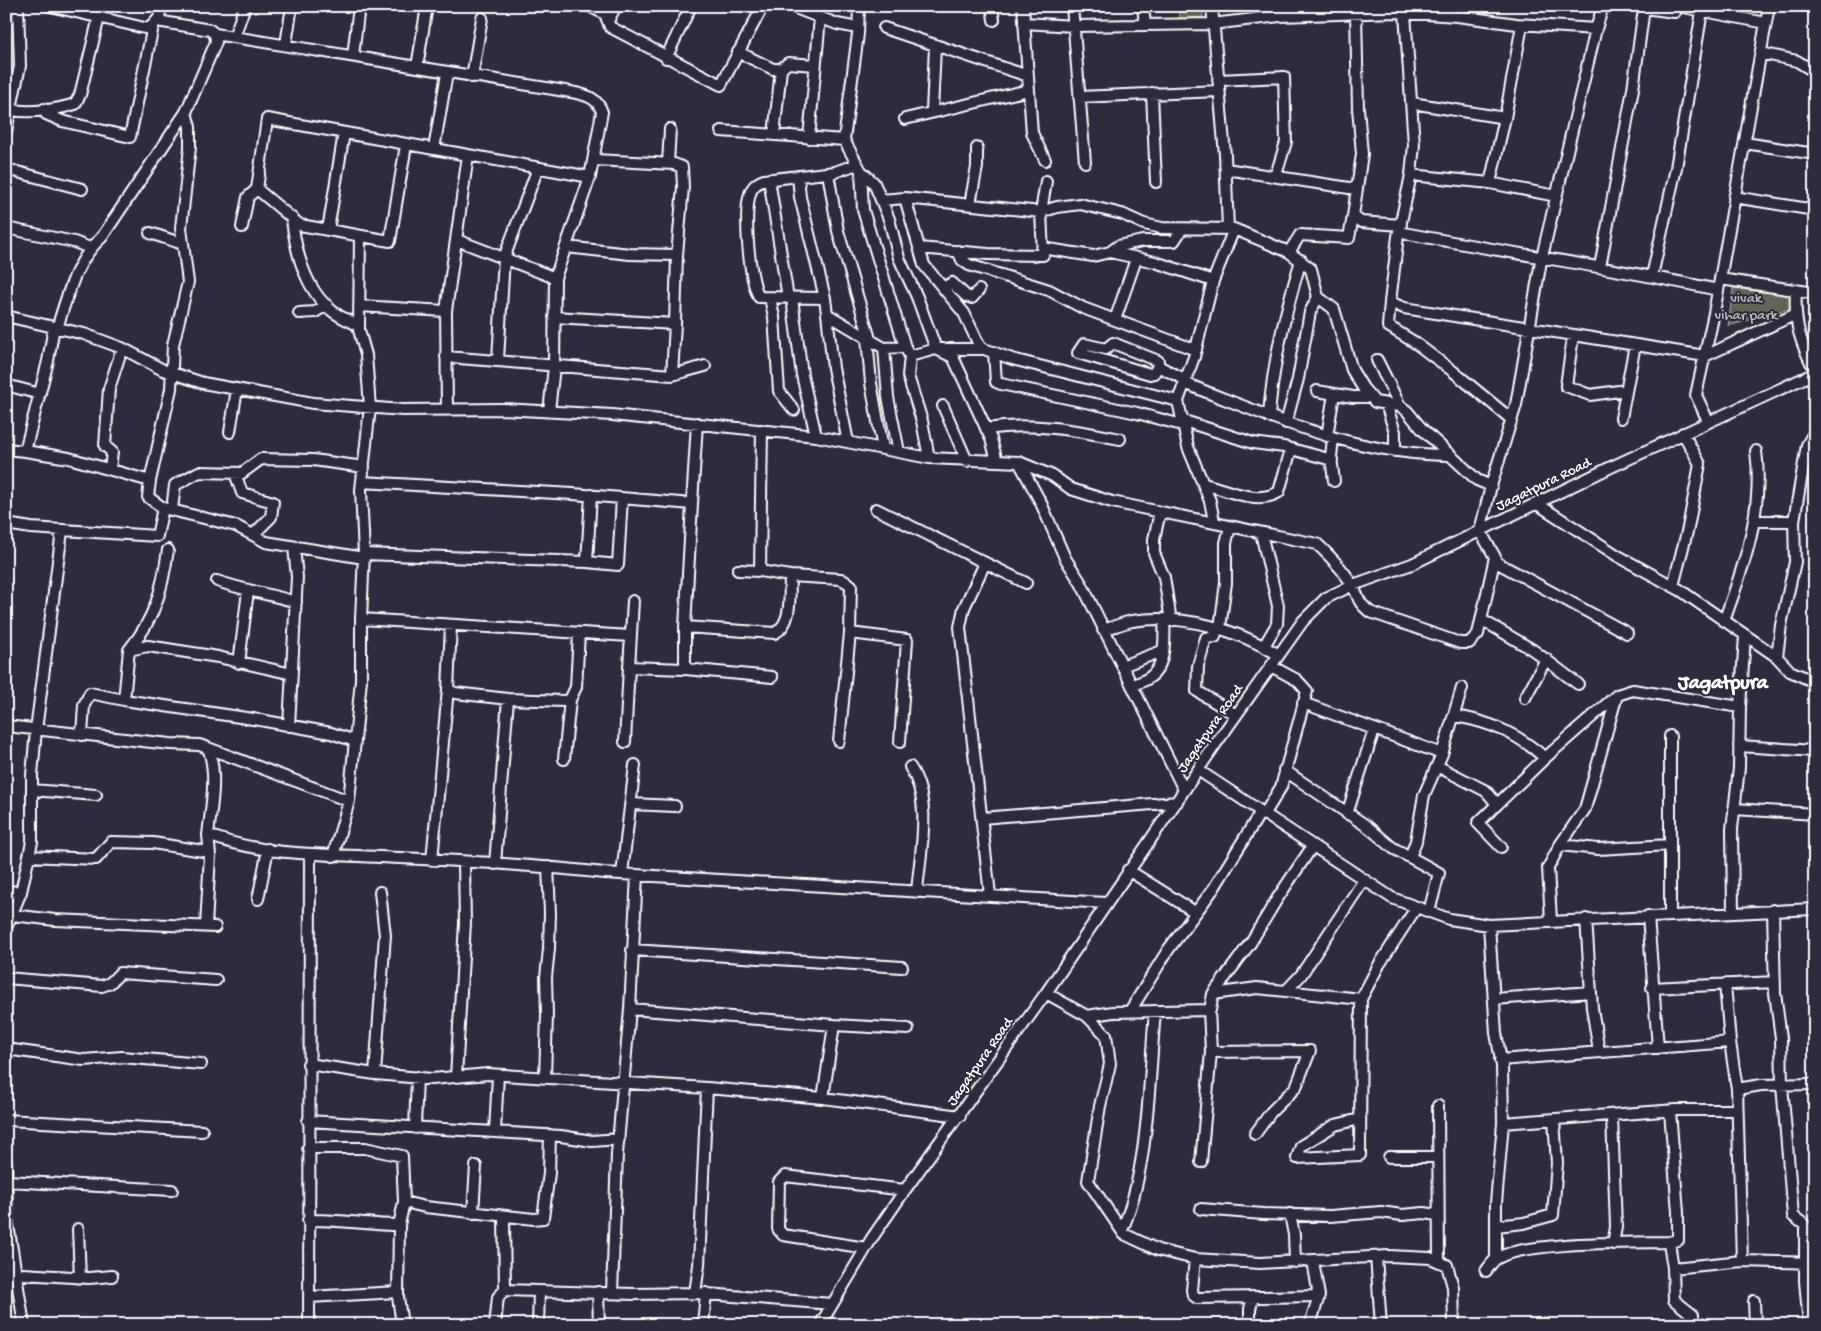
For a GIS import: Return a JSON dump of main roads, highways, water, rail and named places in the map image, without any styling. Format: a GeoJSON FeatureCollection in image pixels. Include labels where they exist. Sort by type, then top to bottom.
{"type":"FeatureCollection","features":[{"type":"Feature","properties":{"kind":"district","name":"Jagatpura"},"geometry":{"type":"Point","coordinates":[1723,681]}},
{"type":"Feature","properties":{"kind":"park label","name":"vivak vihar park"},"geometry":{"type":"Point","coordinates":[1746,306]}}]}
